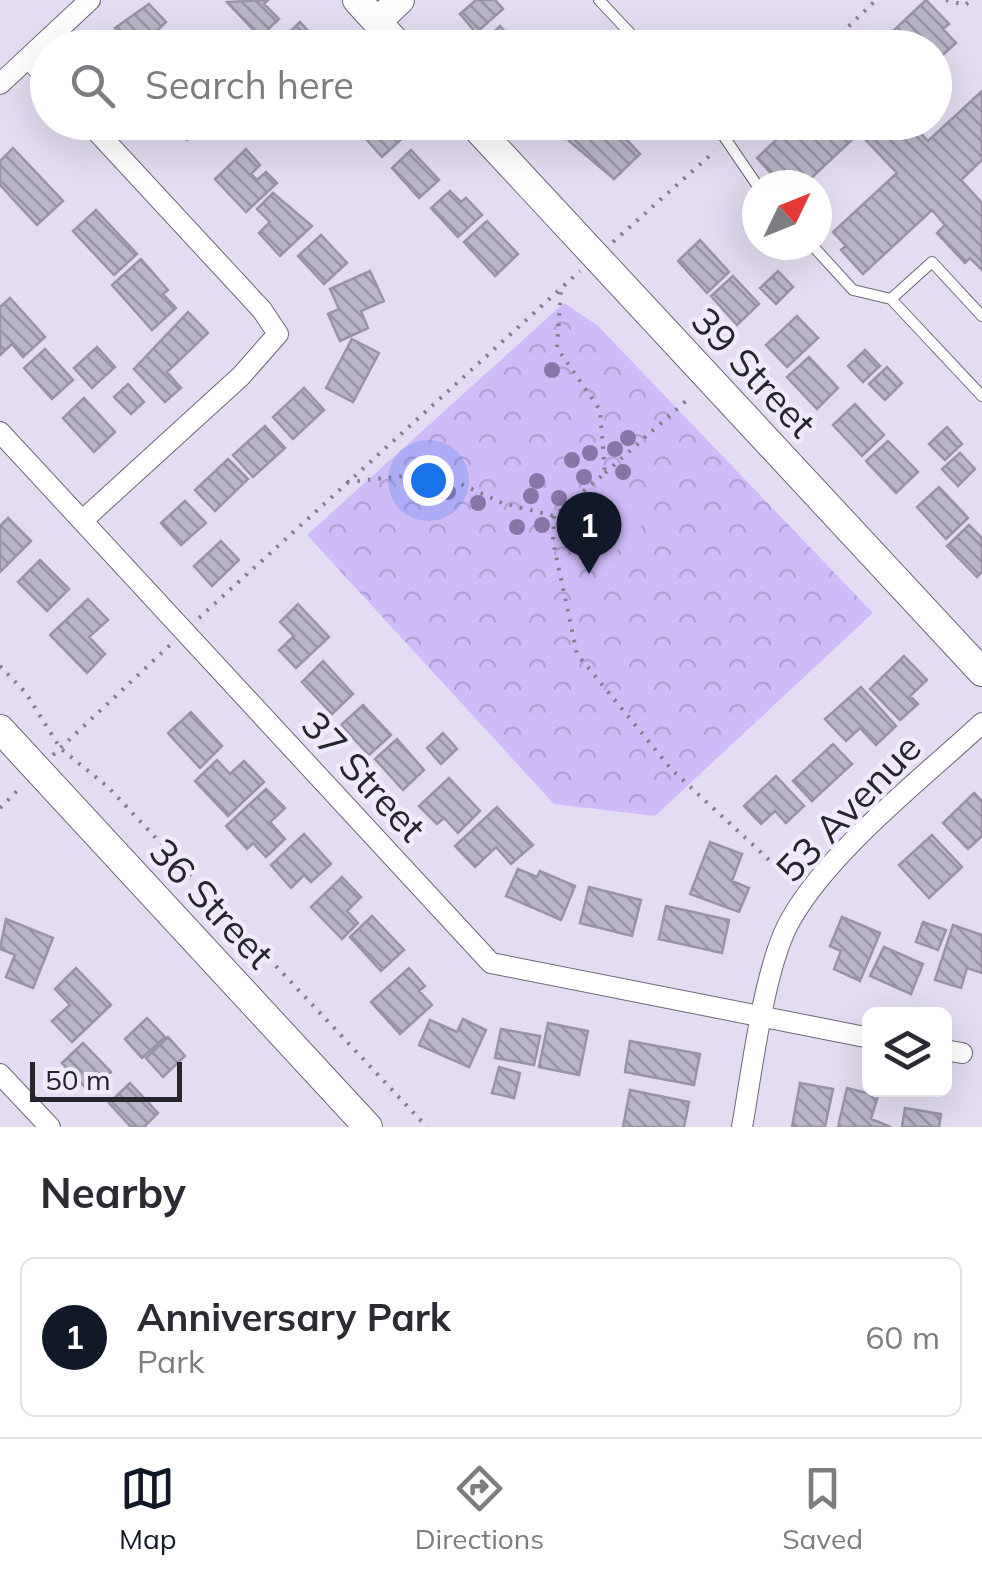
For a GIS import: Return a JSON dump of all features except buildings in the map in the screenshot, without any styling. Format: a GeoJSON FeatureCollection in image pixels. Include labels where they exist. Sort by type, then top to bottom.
{"type":"FeatureCollection","features":[{"type":"Feature","properties":{"kind":"street"},"geometry":{"type":"LineString","coordinates":[[58,30],[90,0]]}},
{"type":"Feature","properties":{"kind":"street"},"geometry":{"type":"LineString","coordinates":[[356,0],[385,30]]}},
{"type":"Feature","properties":{"kind":"street"},"geometry":{"type":"LineString","coordinates":[[378,22],[400,0]]}},
{"type":"Feature","properties":{"kind":"street"},"geometry":{"type":"LineString","coordinates":[[0,84],[28,58]]}},
{"type":"Feature","properties":{"kind":"street"},"geometry":{"type":"LineString","coordinates":[[83,520],[241,376],[278,334],[262,310],[105,140]]}},
{"type":"Feature","properties":{"kind":"street","name":"39 Street"},"geometry":{"type":"LineString","coordinates":[[488,140],[982,672]]}},
{"type":"Feature","properties":{"kind":"street","name":"37 Street"},"geometry":{"type":"LineString","coordinates":[[0,432],[491,963],[862,1036]]}},
{"type":"Feature","properties":{"kind":"street","name":"53 Avenue"},"geometry":{"type":"LineString","coordinates":[[742,1127],[762,1017],[788,922],[814,884],[982,722]]}},
{"type":"Feature","properties":{"kind":"street","name":"36 Street"},"geometry":{"type":"LineString","coordinates":[[0,730],[368,1127]]}},
{"type":"Feature","properties":{"kind":"street"},"geometry":{"type":"LineString","coordinates":[[0,1074],[50,1127]]}},
{"type":"Feature","properties":{"kind":"lane"},"geometry":{"type":"LineString","coordinates":[[599,0],[627,30]]}},
{"type":"Feature","properties":{"kind":"lane"},"geometry":{"type":"LineString","coordinates":[[726,140],[747,170]]}},
{"type":"Feature","properties":{"kind":"lane"},"geometry":{"type":"LineString","coordinates":[[826,260],[853,290],[891,300],[982,396]]}},
{"type":"Feature","properties":{"kind":"lane"},"geometry":{"type":"LineString","coordinates":[[891,300],[932,262],[982,316]]}},
{"type":"Feature","properties":{"kind":"path"},"geometry":{"type":"LineString","coordinates":[[845,30],[876,0]]}},
{"type":"Feature","properties":{"kind":"path"},"geometry":{"type":"LineString","coordinates":[[946,0],[964,5],[972,0]]}},
{"type":"Feature","properties":{"kind":"path"},"geometry":{"type":"LineString","coordinates":[[620,236],[716,150]]}},
{"type":"Feature","properties":{"kind":"path"},"geometry":{"type":"LineString","coordinates":[[202,615],[580,271]]}},
{"type":"Feature","properties":{"kind":"path"},"geometry":{"type":"LineString","coordinates":[[560,288],[557,348],[600,410],[605,473]]}},
{"type":"Feature","properties":{"kind":"path"},"geometry":{"type":"LineString","coordinates":[[686,401],[554,516],[554,541],[577,654],[672,770],[784,875]]}},
{"type":"Feature","properties":{"kind":"path"},"geometry":{"type":"LineString","coordinates":[[347,482],[405,476],[460,484],[502,503],[554,516]]}},
{"type":"Feature","properties":{"kind":"path"},"geometry":{"type":"LineString","coordinates":[[52,756],[170,645]]}},
{"type":"Feature","properties":{"kind":"path"},"geometry":{"type":"LineString","coordinates":[[0,666],[26,694],[60,748],[108,788],[428,1127]]}},
{"type":"Feature","properties":{"kind":"path"},"geometry":{"type":"LineString","coordinates":[[0,808],[20,788]]}},
{"type":"Feature","properties":{"kind":"green space"},"geometry":{"type":"Polygon","coordinates":[[[564,303],[597,325],[873,613],[655,816],[554,804],[307,535],[564,303]]]}},
{"type":"Feature","properties":{"kind":"green space"},"geometry":{"type":"Polygon","coordinates":[[[622,489],[650,517],[597,570],[569,543],[622,489]]]}},
{"type":"Feature","properties":{"kind":"place","name":"Anniversary Park"},"geometry":{"type":"Point","coordinates":[589,574]}}]}
